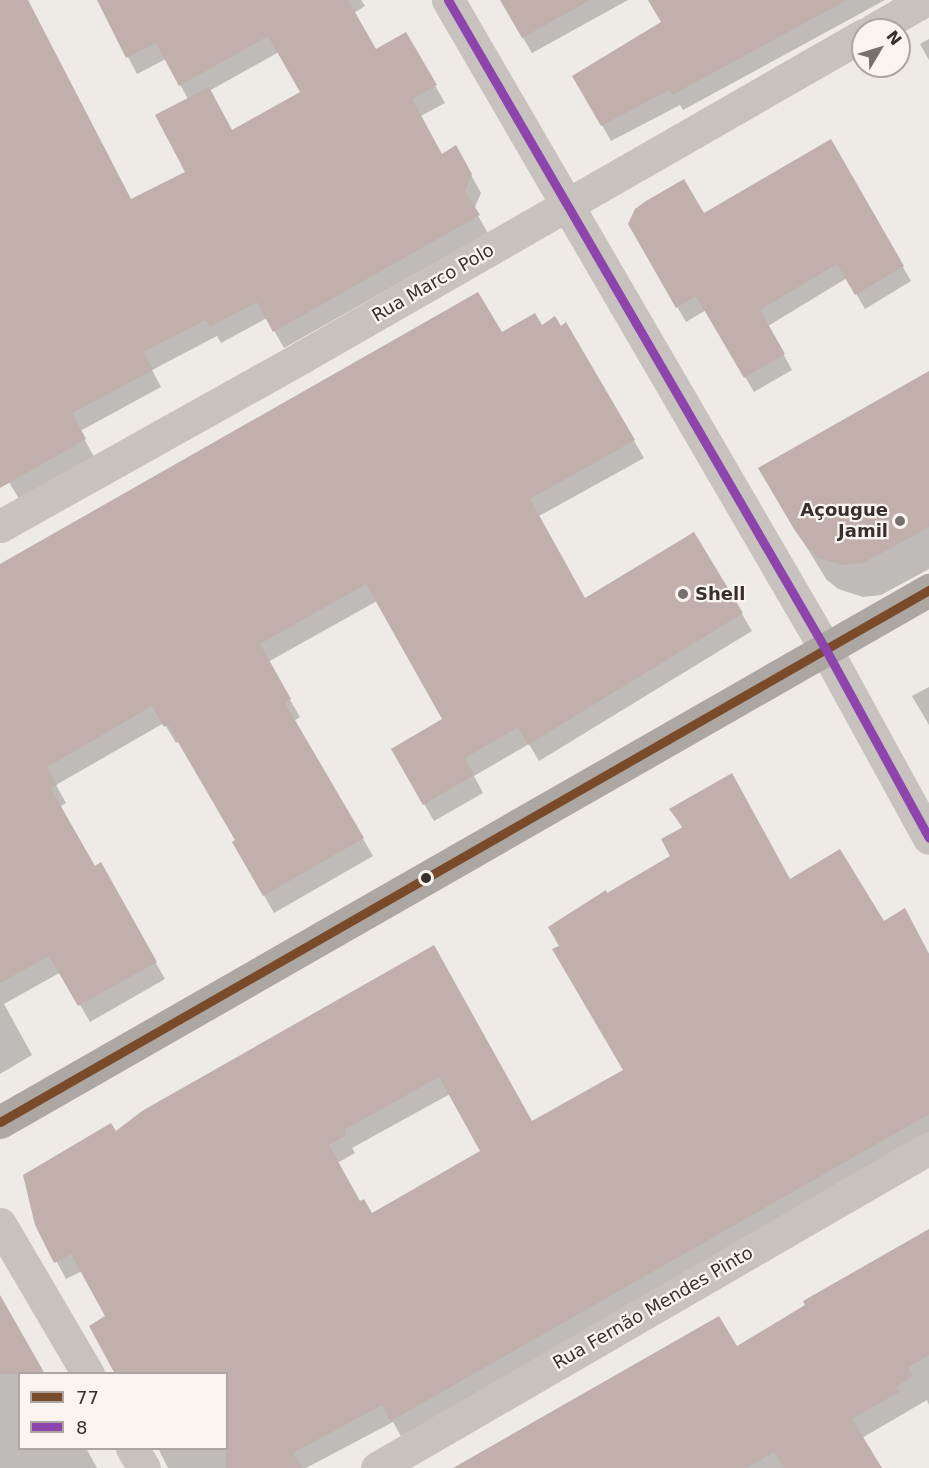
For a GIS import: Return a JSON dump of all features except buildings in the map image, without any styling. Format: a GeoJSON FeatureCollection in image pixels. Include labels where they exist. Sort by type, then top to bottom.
{"type":"FeatureCollection","features":[{"type":"Feature","properties":{"kind":"main road"},"geometry":{"type":"LineString","coordinates":[[0,1122],[929,590]]}},
{"type":"Feature","properties":{"kind":"street"},"geometry":{"type":"LineString","coordinates":[[448,0],[570,205],[826,650],[929,838]]}},
{"type":"Feature","properties":{"kind":"street"},"geometry":{"type":"LineString","coordinates":[[894,18],[925,0]]}},
{"type":"Feature","properties":{"kind":"street","name":"Rua Marco Polo"},"geometry":{"type":"LineString","coordinates":[[0,526],[570,205],[851,42]]}},
{"type":"Feature","properties":{"kind":"street","name":"Rua Fernão Mendes Pinto"},"geometry":{"type":"LineString","coordinates":[[377,1468],[929,1148]]}},
{"type":"Feature","properties":{"kind":"street"},"geometry":{"type":"LineString","coordinates":[[0,1224],[87,1372]]}},
{"type":"Feature","properties":{"kind":"street"},"geometry":{"type":"LineString","coordinates":[[133,1450],[144,1468]]}},
{"type":"Feature","properties":{"kind":"transit line","name":"8"},"geometry":{"type":"LineString","coordinates":[[448,0],[826,650],[929,838]]}},
{"type":"Feature","properties":{"kind":"transit line","name":"77"},"geometry":{"type":"LineString","coordinates":[[0,1122],[929,590]]}},
{"type":"Feature","properties":{"kind":"place","name":"Açougue Jamil"},"geometry":{"type":"Point","coordinates":[900,521]}},
{"type":"Feature","properties":{"kind":"place","name":"Shell"},"geometry":{"type":"Point","coordinates":[683,594]}}]}
